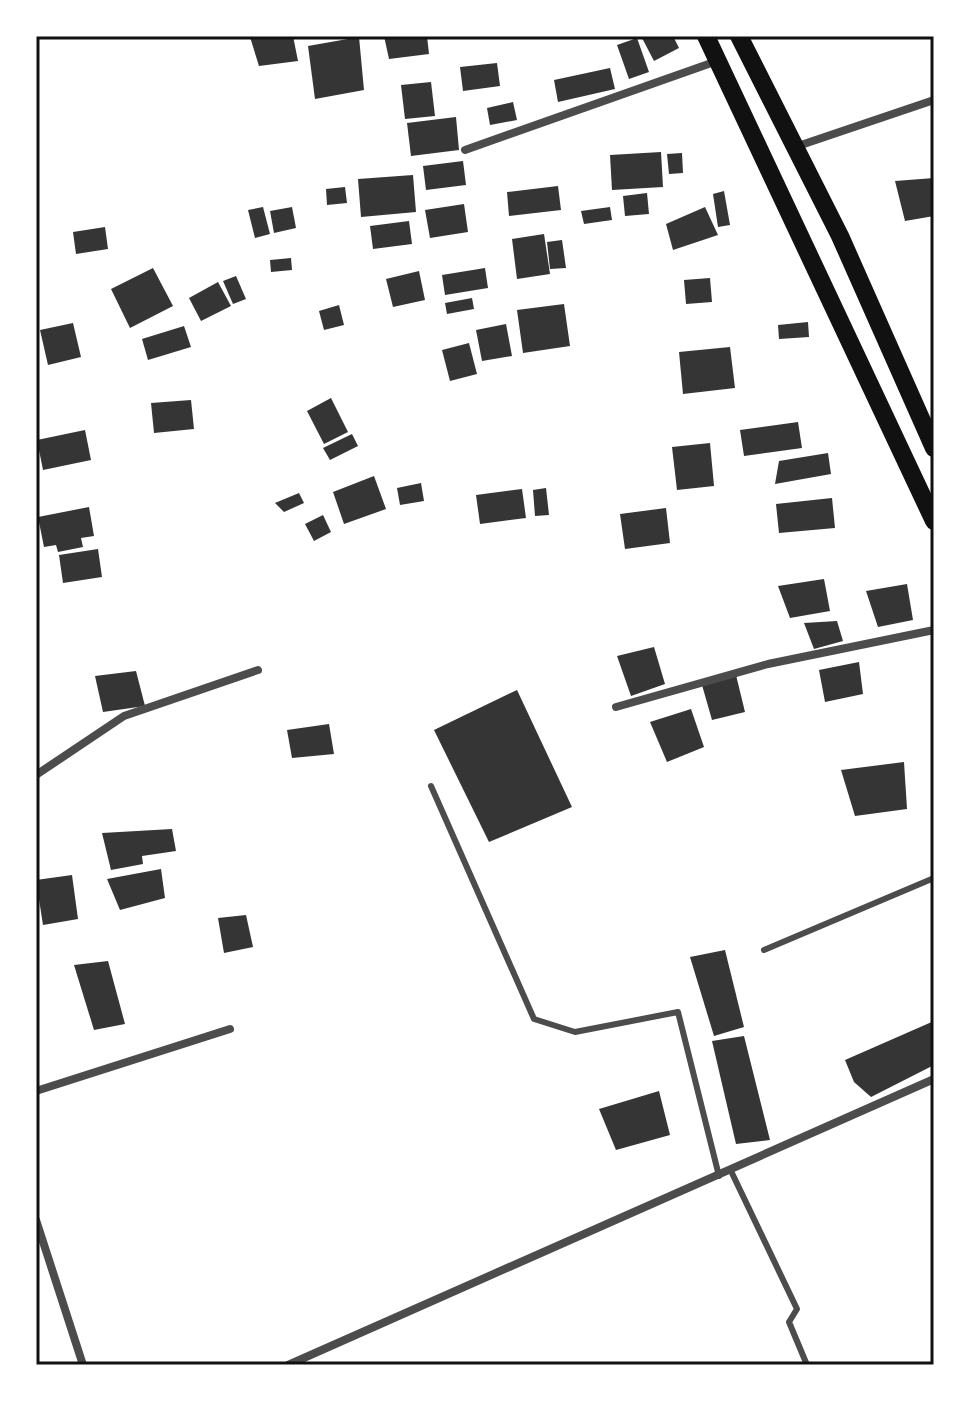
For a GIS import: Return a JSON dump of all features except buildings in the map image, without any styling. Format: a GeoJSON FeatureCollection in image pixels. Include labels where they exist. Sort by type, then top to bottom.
{"type":"FeatureCollection","features":[{"type":"Feature","properties":{"kind":"main road"},"geometry":{"type":"LineString","coordinates":[[706,36],[934,521]]}},
{"type":"Feature","properties":{"kind":"main road"},"geometry":{"type":"LineString","coordinates":[[739,36],[927,415],[934,448]]}},
{"type":"Feature","properties":{"kind":"street"},"geometry":{"type":"LineString","coordinates":[[465,150],[717,61]]}},
{"type":"Feature","properties":{"kind":"street"},"geometry":{"type":"LineString","coordinates":[[795,147],[934,100]]}},
{"type":"Feature","properties":{"kind":"street"},"geometry":{"type":"LineString","coordinates":[[616,707],[768,664],[934,630]]}},
{"type":"Feature","properties":{"kind":"street"},"geometry":{"type":"LineString","coordinates":[[36,775],[93,733],[124,716],[258,670]]}},
{"type":"Feature","properties":{"kind":"street"},"geometry":{"type":"LineString","coordinates":[[36,1091],[230,1029]]}},
{"type":"Feature","properties":{"kind":"street"},"geometry":{"type":"LineString","coordinates":[[288,1365],[934,1079]]}},
{"type":"Feature","properties":{"kind":"street"},"geometry":{"type":"LineString","coordinates":[[36,1220],[83,1365]]}},
{"type":"Feature","properties":{"kind":"lane"},"geometry":{"type":"LineString","coordinates":[[431,786],[534,1019],[575,1032],[678,1012],[719,1176]]}},
{"type":"Feature","properties":{"kind":"lane"},"geometry":{"type":"LineString","coordinates":[[764,950],[934,878]]}},
{"type":"Feature","properties":{"kind":"lane"},"geometry":{"type":"LineString","coordinates":[[731,1171],[797,1309],[789,1322],[807,1365]]}}]}
